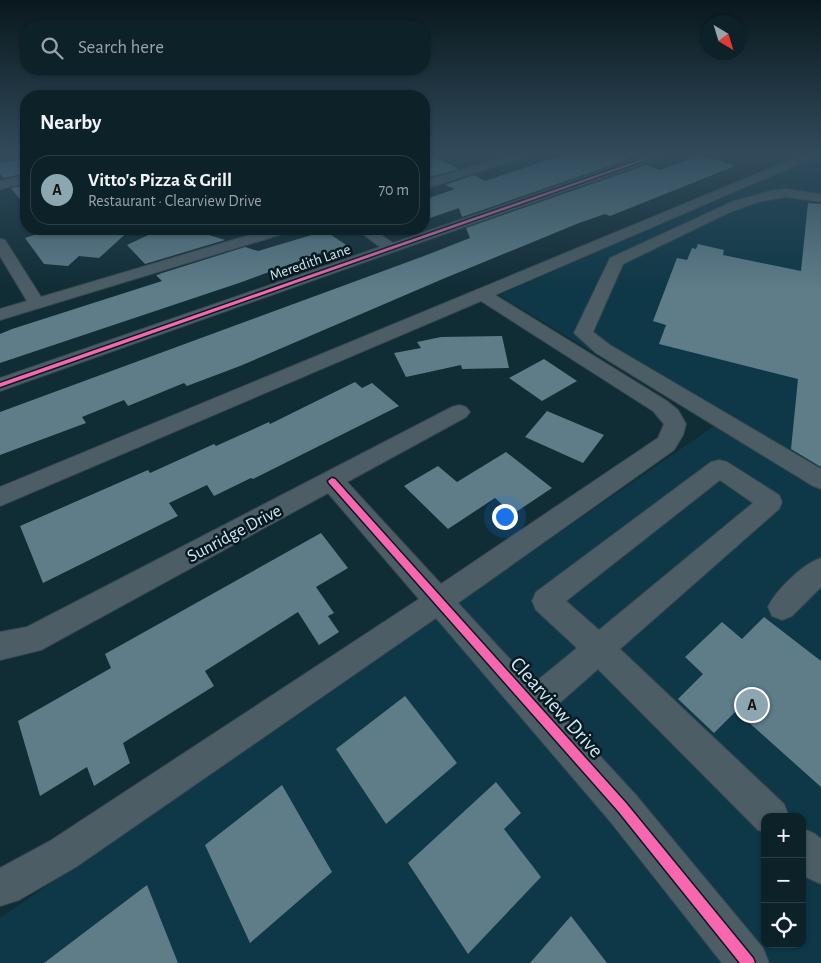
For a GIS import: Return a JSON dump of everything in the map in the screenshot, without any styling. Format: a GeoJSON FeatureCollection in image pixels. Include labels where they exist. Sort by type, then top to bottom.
{"type":"FeatureCollection","features":[{"type":"Feature","properties":{"kind":"street","name":"Meredith Lane"},"geometry":{"type":"LineString","coordinates":[[430,234],[529,200]]}},
{"type":"Feature","properties":{"kind":"street"},"geometry":{"type":"LineString","coordinates":[[0,497],[703,200]]}},
{"type":"Feature","properties":{"kind":"street"},"geometry":{"type":"LineString","coordinates":[[746,200],[616,261],[583,333],[603,349],[821,480]]}},
{"type":"Feature","properties":{"kind":"street"},"geometry":{"type":"LineString","coordinates":[[0,315],[244,235]]}},
{"type":"Feature","properties":{"kind":"street"},"geometry":{"type":"LineString","coordinates":[[372,235],[391,248]]}},
{"type":"Feature","properties":{"kind":"street","name":"Meredith Lane"},"geometry":{"type":"LineString","coordinates":[[0,385],[428,235]]}},
{"type":"Feature","properties":{"kind":"street"},"geometry":{"type":"LineString","coordinates":[[0,242],[37,304]]}},
{"type":"Feature","properties":{"kind":"street"},"geometry":{"type":"LineString","coordinates":[[0,887],[63,854],[439,601],[666,444],[672,435],[675,424],[660,406],[638,390],[482,294]]}},
{"type":"Feature","properties":{"kind":"street","name":"Sunridge Drive"},"geometry":{"type":"LineString","coordinates":[[2,650],[31,640],[459,412]]}},
{"type":"Feature","properties":{"kind":"street"},"geometry":{"type":"LineString","coordinates":[[532,706],[598,649],[762,508],[770,502],[719,468],[546,602],[598,649],[767,813]]}},
{"type":"Feature","properties":{"kind":"street","name":"Clearview Drive"},"geometry":{"type":"LineString","coordinates":[[332,481],[622,807],[748,963]]}},
{"type":"Feature","properties":{"kind":"street"},"geometry":{"type":"LineString","coordinates":[[782,607],[821,569]]}},
{"type":"Feature","properties":{"kind":"street"},"geometry":{"type":"LineString","coordinates":[[806,851],[821,865]]}},
{"type":"Feature","properties":{"kind":"shaded area"},"geometry":{"type":"Polygon","coordinates":[[[714,200],[821,200],[821,963],[0,963],[0,918],[714,426],[499,295],[714,200]]]}},
{"type":"Feature","properties":{"kind":"building"},"geometry":{"type":"Polygon","coordinates":[[[430,200],[511,200],[462,217],[459,208],[430,218],[430,200]]]}},
{"type":"Feature","properties":{"kind":"building"},"geometry":{"type":"Polygon","coordinates":[[[546,200],[650,200],[610,216],[605,214],[579,223],[240,366],[187,386],[184,383],[128,406],[124,400],[82,417],[86,423],[0,455],[0,412],[470,238],[466,228],[546,200]]]}},
{"type":"Feature","properties":{"kind":"building"},"geometry":{"type":"Polygon","coordinates":[[[808,203],[821,204],[821,467],[791,449],[798,379],[659,344],[666,325],[653,321],[677,258],[687,260],[692,248],[696,249],[698,244],[724,250],[723,255],[801,271],[808,203]]]}},
{"type":"Feature","properties":{"kind":"building"},"geometry":{"type":"Polygon","coordinates":[[[34,235],[124,235],[99,258],[79,256],[68,266],[44,264],[25,238],[34,235]]]}},
{"type":"Feature","properties":{"kind":"building"},"geometry":{"type":"Polygon","coordinates":[[[148,235],[209,235],[225,240],[145,264],[127,245],[148,235]]]}},
{"type":"Feature","properties":{"kind":"building"},"geometry":{"type":"Polygon","coordinates":[[[312,235],[331,235],[348,246],[323,255],[321,253],[242,282],[0,363],[0,334],[162,281],[156,275],[161,274],[159,274],[245,247],[258,251],[312,235]]]}},
{"type":"Feature","properties":{"kind":"building"},"geometry":{"type":"Polygon","coordinates":[[[502,336],[509,368],[462,369],[461,365],[406,377],[394,353],[421,348],[417,342],[441,337],[502,336]]]}},
{"type":"Feature","properties":{"kind":"building"},"geometry":{"type":"Polygon","coordinates":[[[544,359],[577,381],[542,401],[509,378],[544,359]]]}},
{"type":"Feature","properties":{"kind":"building"},"geometry":{"type":"Polygon","coordinates":[[[355,382],[362,388],[372,383],[399,406],[253,479],[251,478],[214,496],[207,485],[169,503],[178,516],[43,583],[20,526],[148,470],[150,473],[214,444],[216,446],[269,422],[270,424],[355,382]]]}},
{"type":"Feature","properties":{"kind":"building"},"geometry":{"type":"Polygon","coordinates":[[[547,411],[604,435],[583,463],[525,437],[547,411]]]}},
{"type":"Feature","properties":{"kind":"building"},"geometry":{"type":"Polygon","coordinates":[[[506,452],[552,488],[513,514],[495,498],[448,529],[404,486],[438,466],[457,482],[506,452]]]}},
{"type":"Feature","properties":{"kind":"building"},"geometry":{"type":"Polygon","coordinates":[[[321,533],[348,568],[316,587],[334,613],[328,616],[339,632],[319,645],[298,612],[205,671],[214,686],[123,743],[130,763],[94,786],[87,767],[40,796],[18,721],[111,668],[105,654],[321,533]]]}},
{"type":"Feature","properties":{"kind":"building"},"geometry":{"type":"Polygon","coordinates":[[[764,617],[821,661],[821,787],[736,711],[714,733],[678,699],[703,674],[685,657],[722,622],[742,639],[764,617]]]}},
{"type":"Feature","properties":{"kind":"building"},"geometry":{"type":"Polygon","coordinates":[[[405,696],[457,763],[386,824],[336,749],[405,696]]]}},
{"type":"Feature","properties":{"kind":"building"},"geometry":{"type":"Polygon","coordinates":[[[496,782],[521,813],[504,829],[541,877],[468,954],[408,863],[496,782]]]}},
{"type":"Feature","properties":{"kind":"building"},"geometry":{"type":"Polygon","coordinates":[[[282,785],[332,872],[250,943],[205,845],[282,785]]]}},
{"type":"Feature","properties":{"kind":"building"},"geometry":{"type":"Polygon","coordinates":[[[147,885],[178,963],[44,963],[147,885]]]}},
{"type":"Feature","properties":{"kind":"building"},"geometry":{"type":"Polygon","coordinates":[[[571,916],[607,963],[530,963],[571,916]]]}},
{"type":"Feature","properties":{"kind":"cycle path"},"geometry":{"type":"LineString","coordinates":[[430,235],[529,200]]}},
{"type":"Feature","properties":{"kind":"cycle path"},"geometry":{"type":"LineString","coordinates":[[0,385],[429,235]]}},
{"type":"Feature","properties":{"kind":"cycle path"},"geometry":{"type":"LineString","coordinates":[[332,481],[622,807],[748,963]]}},
{"type":"Feature","properties":{"kind":"place","name":"Vitto's Pizza & Grill"},"geometry":{"type":"Point","coordinates":[752,705]}}]}
